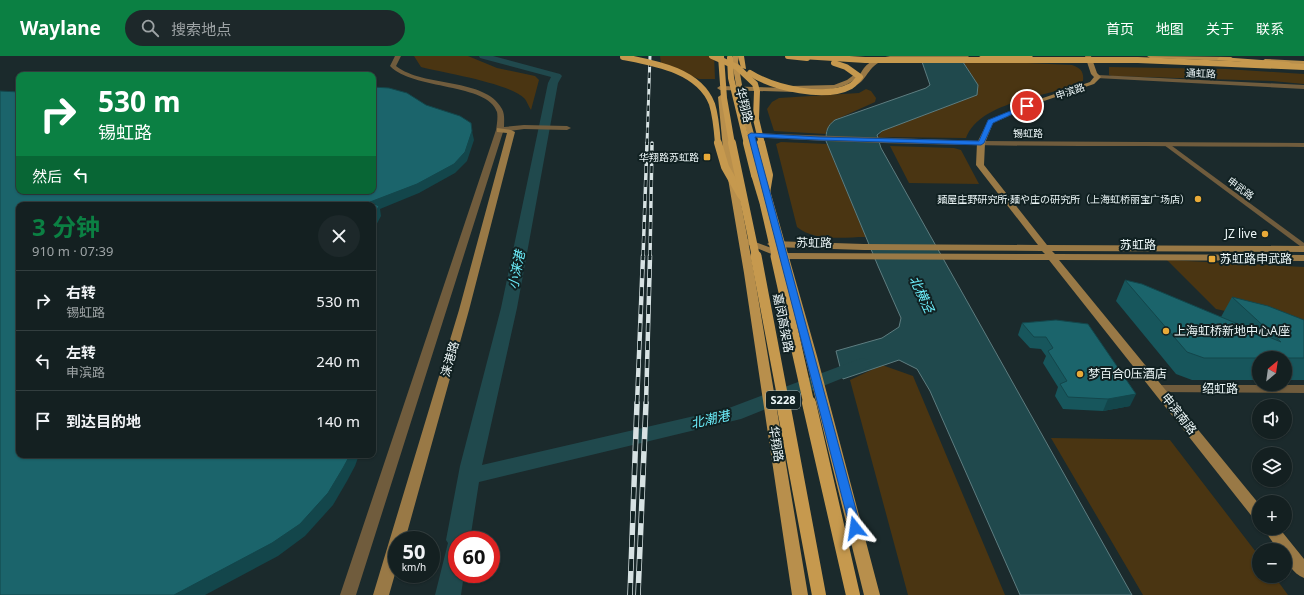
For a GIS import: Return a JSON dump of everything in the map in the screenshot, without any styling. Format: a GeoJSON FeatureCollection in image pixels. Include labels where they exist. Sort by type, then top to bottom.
{"type":"FeatureCollection","features":[{"type":"Feature","properties":{"kind":"highway"},"geometry":{"type":"LineString","coordinates":[[616,56],[641,61],[674,71],[697,84],[704,91],[712,106],[723,164],[747,204]]}},
{"type":"Feature","properties":{"kind":"highway"},"geometry":{"type":"LineString","coordinates":[[712,56],[737,66],[755,84],[757,91],[756,119],[768,175],[764,205]]}},
{"type":"Feature","properties":{"kind":"highway","name":"嘉闵高架路"},"geometry":{"type":"LineString","coordinates":[[720,56],[721,77],[726,110],[747,204],[819,595]]}},
{"type":"Feature","properties":{"kind":"highway","name":"嘉闵高架路"},"geometry":{"type":"LineString","coordinates":[[730,56],[731,78],[740,119],[764,205],[853,595]]}},
{"type":"Feature","properties":{"kind":"highway"},"geometry":{"type":"LineString","coordinates":[[741,56],[744,68],[751,74],[773,84],[788,88],[805,91],[839,90],[851,87],[858,82],[860,78],[846,67],[835,63],[788,56]]}},
{"type":"Feature","properties":{"kind":"highway"},"geometry":{"type":"LineString","coordinates":[[802,56],[868,61],[1076,58]]}},
{"type":"Feature","properties":{"kind":"highway"},"geometry":{"type":"LineString","coordinates":[[1144,56],[1220,59],[1304,65]]}},
{"type":"Feature","properties":{"kind":"highway"},"geometry":{"type":"LineString","coordinates":[[979,57],[1203,61],[1304,65]]}},
{"type":"Feature","properties":{"kind":"main road","name":"华翔路"},"geometry":{"type":"LineString","coordinates":[[720,56],[720,88],[727,149],[800,595]]}},
{"type":"Feature","properties":{"kind":"main road","name":"华翔路"},"geometry":{"type":"LineString","coordinates":[[736,56],[739,88],[811,356],[872,595]]}},
{"type":"Feature","properties":{"kind":"main road"},"geometry":{"type":"LineString","coordinates":[[809,56],[838,61],[855,71],[852,80],[843,86]]}},
{"type":"Feature","properties":{"kind":"main road"},"geometry":{"type":"LineString","coordinates":[[720,88],[818,90],[843,86],[862,78],[866,69],[875,62],[896,57],[915,56],[1088,58],[1304,65]]}},
{"type":"Feature","properties":{"kind":"main road"},"geometry":{"type":"LineString","coordinates":[[1150,56],[1304,65]]}},
{"type":"Feature","properties":{"kind":"main road","name":"申滨路"},"geometry":{"type":"LineString","coordinates":[[1053,257],[980,164],[981,143],[990,122],[1039,101],[1092,83],[1098,77],[1088,58]]}},
{"type":"Feature","properties":{"kind":"main road","name":"涞港路"},"geometry":{"type":"LineString","coordinates":[[381,595],[464,310],[511,132],[500,130]]}},
{"type":"Feature","properties":{"kind":"main road","name":"苏虹路"},"geometry":{"type":"LineString","coordinates":[[743,241],[781,245],[864,247],[1304,248]]}},
{"type":"Feature","properties":{"kind":"main road","name":"苏虹路"},"geometry":{"type":"LineString","coordinates":[[743,241],[784,256],[1304,258]]}},
{"type":"Feature","properties":{"kind":"main road","name":"申滨南路"},"geometry":{"type":"LineString","coordinates":[[1053,257],[1091,307],[1252,505]]}},
{"type":"Feature","properties":{"kind":"main road"},"geometry":{"type":"LineString","coordinates":[[1276,535],[1304,571]]}},
{"type":"Feature","properties":{"kind":"street"},"geometry":{"type":"LineString","coordinates":[[348,595],[500,130],[500,113],[493,101],[469,90],[416,78],[396,70],[393,66],[398,56]]}},
{"type":"Feature","properties":{"kind":"street","name":"通虹路"},"geometry":{"type":"LineString","coordinates":[[1098,77],[1304,87]]}},
{"type":"Feature","properties":{"kind":"street"},"geometry":{"type":"LineString","coordinates":[[500,130],[524,127],[567,128]]}},
{"type":"Feature","properties":{"kind":"street","name":"锡虹路"},"geometry":{"type":"LineString","coordinates":[[751,135],[819,139],[981,143],[1304,144]]}},
{"type":"Feature","properties":{"kind":"street","name":"申武路"},"geometry":{"type":"LineString","coordinates":[[1166,144],[1304,248]]}},
{"type":"Feature","properties":{"kind":"street","name":"绍虹路"},"geometry":{"type":"LineString","coordinates":[[1159,389],[1304,389]]}},
{"type":"Feature","properties":{"kind":"shaded area"},"geometry":{"type":"Polygon","coordinates":[[[414,56],[468,56],[497,68],[535,76],[539,80],[531,110],[525,99],[517,93],[492,83],[421,67],[414,56]]]}},
{"type":"Feature","properties":{"kind":"shaded area"},"geometry":{"type":"Polygon","coordinates":[[[660,56],[714,56],[715,79],[699,79],[661,64],[660,56]]]}},
{"type":"Feature","properties":{"kind":"shaded area"},"geometry":{"type":"Polygon","coordinates":[[[1004,62],[1072,65],[1081,71],[1083,81],[1069,87],[1001,107],[986,115],[974,125],[966,138],[878,137],[882,131],[977,95],[978,85],[964,63],[1004,62]]]}},
{"type":"Feature","properties":{"kind":"shaded area"},"geometry":{"type":"Polygon","coordinates":[[[1109,67],[1226,69],[1304,74],[1304,84],[1272,81],[1112,76],[1109,75],[1109,67]]]}},
{"type":"Feature","properties":{"kind":"shaded area"},"geometry":{"type":"Polygon","coordinates":[[[866,89],[871,91],[876,98],[875,102],[835,120],[826,131],[826,134],[774,131],[767,109],[772,102],[779,98],[859,93],[866,89]]]}},
{"type":"Feature","properties":{"kind":"shaded area"},"geometry":{"type":"Polygon","coordinates":[[[781,142],[827,144],[866,237],[821,237],[804,232],[797,227],[776,144],[781,142]]]}},
{"type":"Feature","properties":{"kind":"shaded area"},"geometry":{"type":"Polygon","coordinates":[[[890,146],[954,148],[961,150],[979,184],[909,183],[890,146]]]}},
{"type":"Feature","properties":{"kind":"shaded area"},"geometry":{"type":"Polygon","coordinates":[[[1167,260],[1304,267],[1304,328],[1216,309],[1167,260]]]}},
{"type":"Feature","properties":{"kind":"shaded area"},"geometry":{"type":"Polygon","coordinates":[[[882,365],[913,376],[1005,595],[908,595],[850,380],[882,365]]]}},
{"type":"Feature","properties":{"kind":"shaded area"},"geometry":{"type":"Polygon","coordinates":[[[1051,438],[1170,440],[1252,547],[1252,583],[1279,583],[1288,595],[1143,595],[1051,438]]]}},
{"type":"Feature","properties":{"kind":"water","name":"北横泾"},"geometry":{"type":"Polygon","coordinates":[[[920,56],[959,56],[978,85],[977,95],[882,131],[877,135],[881,148],[1132,595],[1020,595],[930,391],[917,369],[899,360],[843,379],[836,351],[882,338],[899,327],[901,318],[826,141],[827,132],[830,124],[835,120],[926,88],[930,85],[920,56]]]}},
{"type":"Feature","properties":{"kind":"building"},"geometry":{"type":"Polygon","coordinates":[[[376,87],[389,88],[407,93],[426,105],[460,116],[471,123],[472,131],[465,152],[454,164],[417,184],[370,202],[16,202],[16,458],[348,458],[328,493],[300,524],[272,543],[174,595],[0,595],[0,91],[16,92],[16,194],[376,194],[376,87]]]}},
{"type":"Feature","properties":{"kind":"building"},"geometry":{"type":"Polygon","coordinates":[[[376,205],[379,206],[376,212],[376,205]]]}},
{"type":"Feature","properties":{"kind":"building"},"geometry":{"type":"Polygon","coordinates":[[[1125,280],[1142,284],[1281,342],[1232,297],[1268,306],[1304,320],[1304,358],[1292,358],[1292,351],[1252,351],[1252,358],[1204,358],[1187,352],[1125,280]]]}},
{"type":"Feature","properties":{"kind":"building","name":"梦百合0压酒店"},"geometry":{"type":"Polygon","coordinates":[[[1056,320],[1088,324],[1136,394],[1108,399],[1068,397],[1060,384],[1067,381],[1048,351],[1053,348],[1046,337],[1034,337],[1022,323],[1056,320]]]}},
{"type":"Feature","properties":{"kind":"waterway","name":"小涞港"},"geometry":{"type":"LineString","coordinates":[[460,531],[471,466],[509,308],[553,83],[557,76],[483,56]]}},
{"type":"Feature","properties":{"kind":"waterway","name":"北潮港"},"geometry":{"type":"LineString","coordinates":[[470,476],[734,414],[862,364]]}},
{"type":"Feature","properties":{"kind":"waterway","name":"小涞港"},"geometry":{"type":"LineString","coordinates":[[448,595],[450,583]]}},
{"type":"Feature","properties":{"kind":"railway"},"geometry":{"type":"LineString","coordinates":[[647,144],[650,56]]}},
{"type":"Feature","properties":{"kind":"railway"},"geometry":{"type":"LineString","coordinates":[[643,257],[647,143]]}},
{"type":"Feature","properties":{"kind":"railway"},"geometry":{"type":"LineString","coordinates":[[650,257],[652,143]]}},
{"type":"Feature","properties":{"kind":"railway"},"geometry":{"type":"LineString","coordinates":[[637,404],[643,256]]}},
{"type":"Feature","properties":{"kind":"railway"},"geometry":{"type":"LineString","coordinates":[[646,404],[650,256]]}},
{"type":"Feature","properties":{"kind":"railway"},"geometry":{"type":"LineString","coordinates":[[630,595],[637,403]]}},
{"type":"Feature","properties":{"kind":"railway"},"geometry":{"type":"LineString","coordinates":[[638,595],[646,403]]}},
{"type":"Feature","properties":{"kind":"place","name":"华翔路苏虹路"},"geometry":{"type":"Point","coordinates":[707,157]}},
{"type":"Feature","properties":{"kind":"place","name":"麺屋庄野研究所·麺や庄の研究所（上海虹桥丽宝广场店）"},"geometry":{"type":"Point","coordinates":[1198,199]}},
{"type":"Feature","properties":{"kind":"place","name":"JZ live"},"geometry":{"type":"Point","coordinates":[1265,234]}},
{"type":"Feature","properties":{"kind":"place","name":"苏虹路申武路"},"geometry":{"type":"Point","coordinates":[1212,259]}},
{"type":"Feature","properties":{"kind":"place","name":"上海虹桥新地中心A座"},"geometry":{"type":"Point","coordinates":[1166,331]}},
{"type":"Feature","properties":{"kind":"place","name":"梦百合0压酒店"},"geometry":{"type":"Point","coordinates":[1080,374]}},
{"type":"Feature","properties":{"kind":"route"},"geometry":{"type":"LineString","coordinates":[[855,528],[811,356],[751,135],[819,139],[981,143],[990,122],[1027,106]]}}]}
